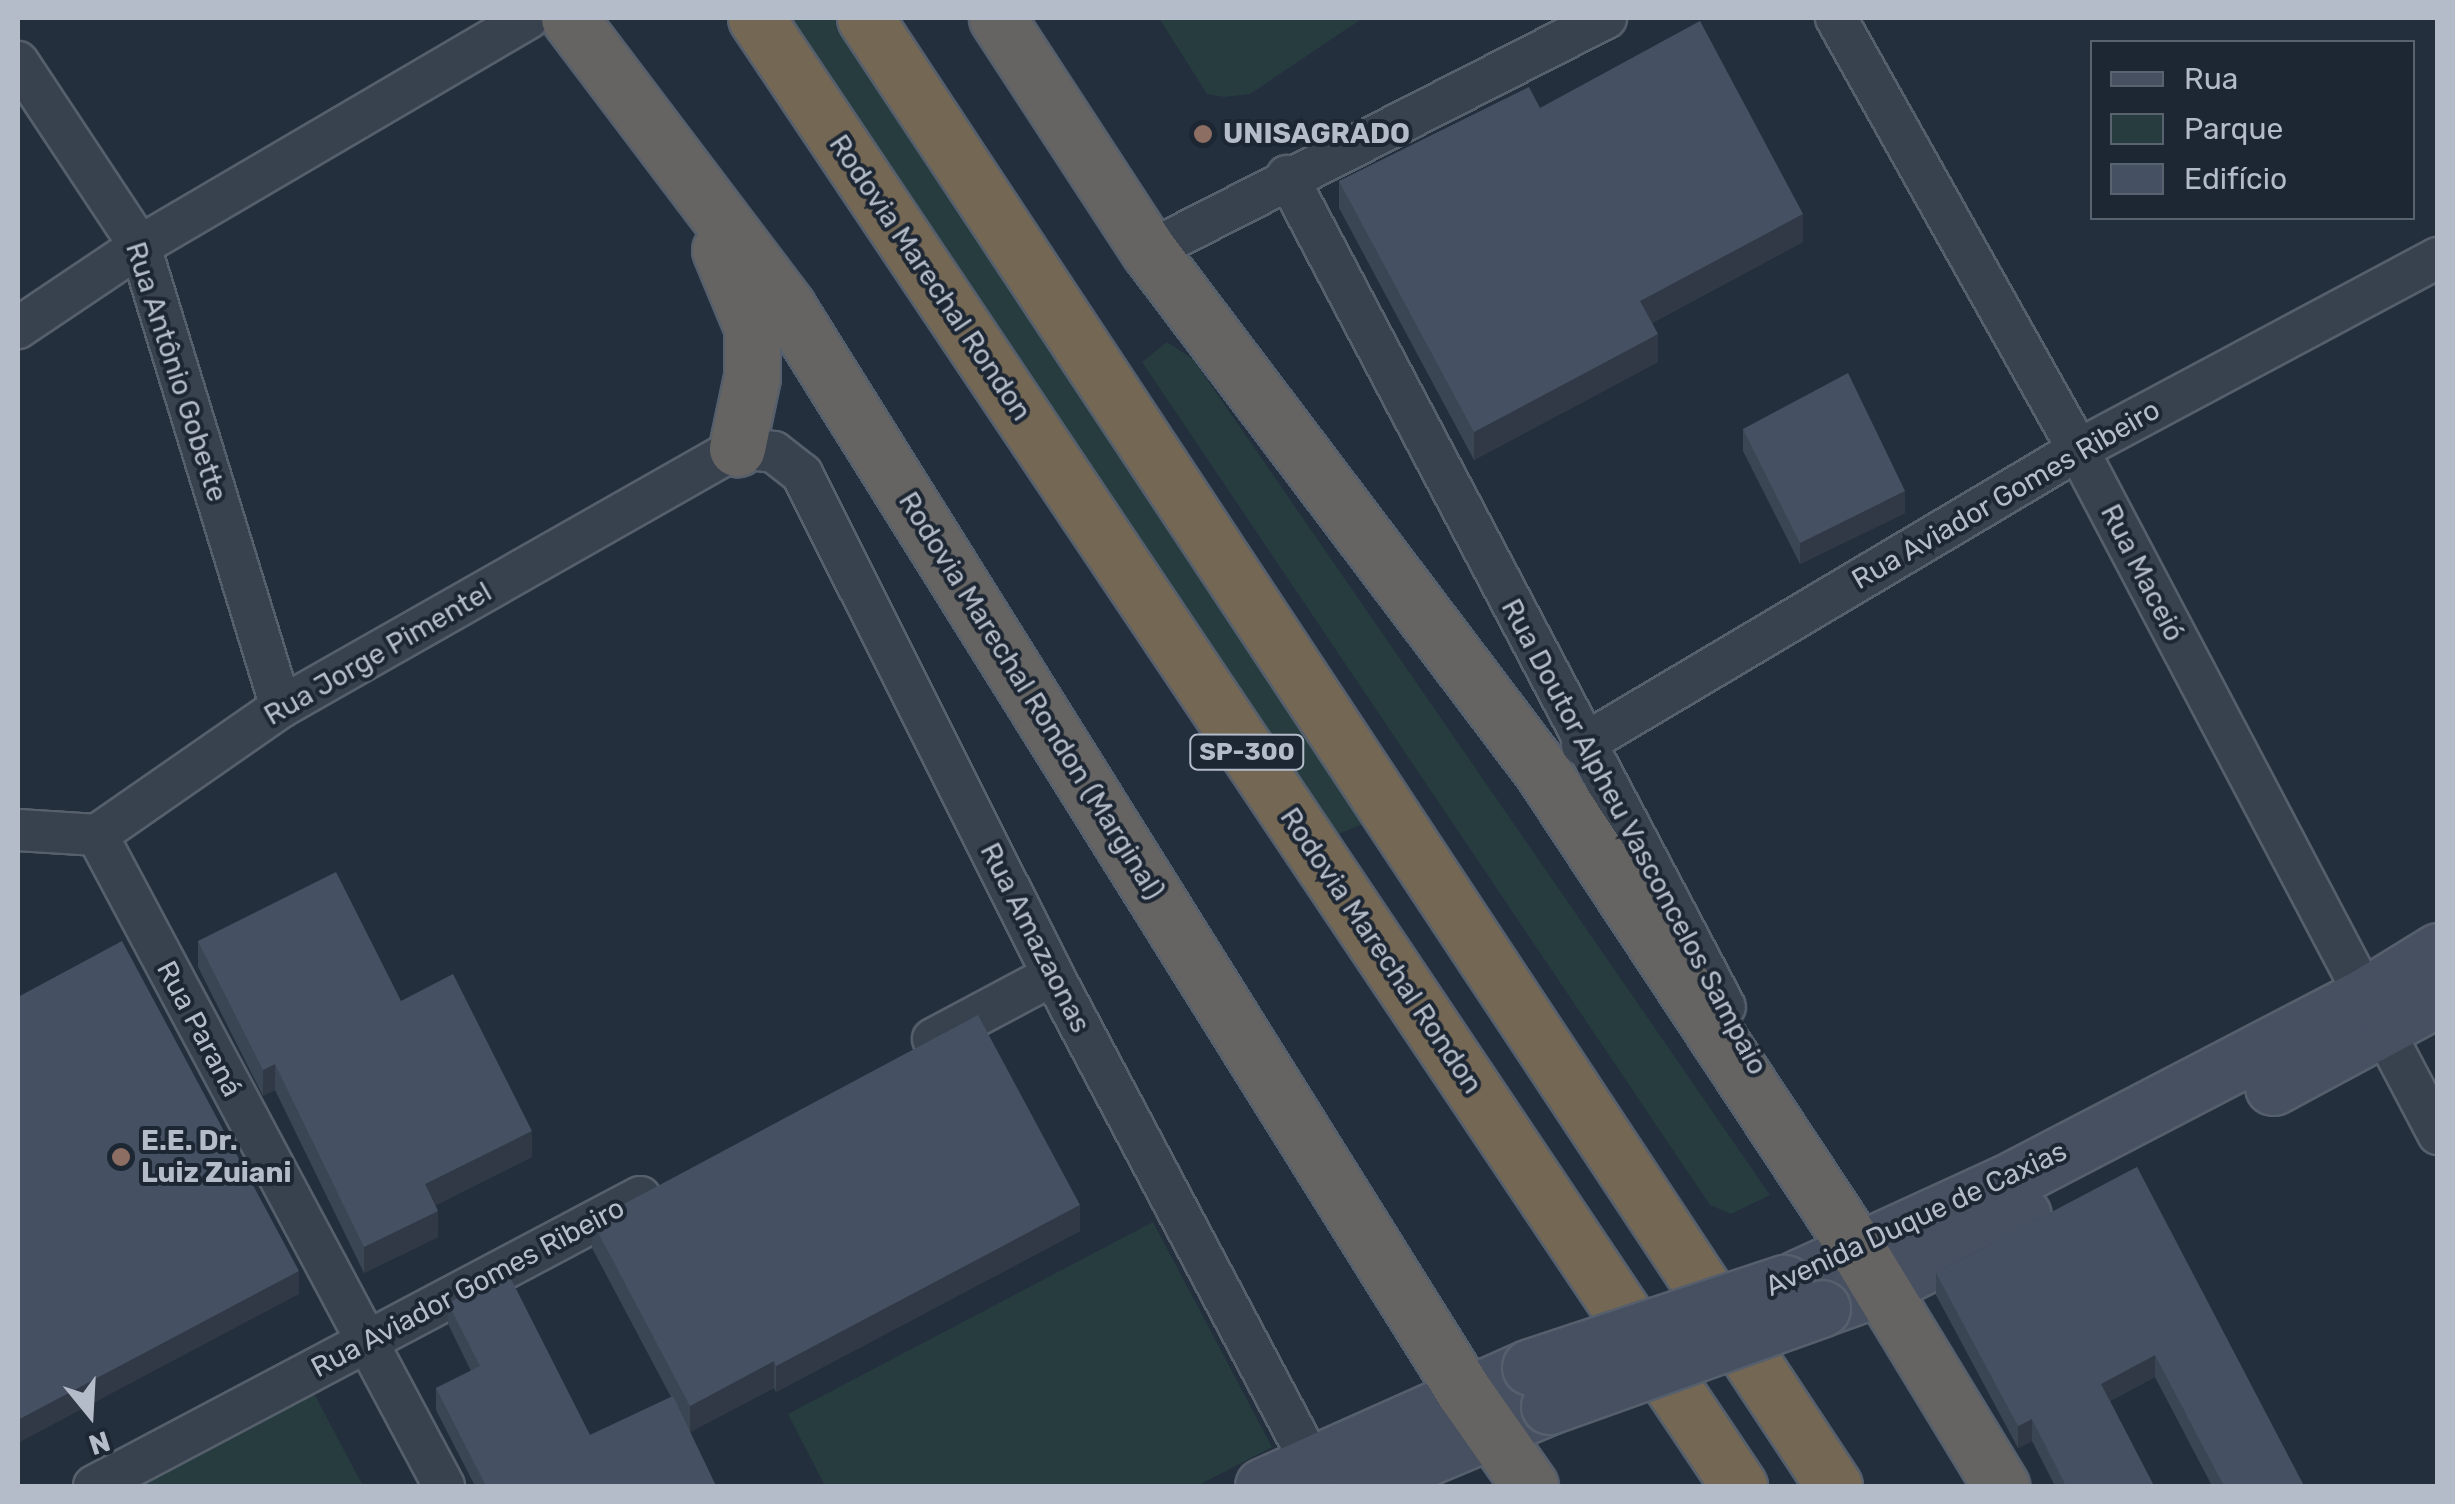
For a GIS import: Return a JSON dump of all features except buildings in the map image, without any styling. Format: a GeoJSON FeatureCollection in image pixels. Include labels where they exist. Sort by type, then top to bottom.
{"type":"FeatureCollection","features":[{"type":"Feature","properties":{"kind":"highway","name":"Rodovia Marechal Rondon (Marginal)"},"geometry":{"type":"LineString","coordinates":[[569,18],[788,308],[1478,1411],[1530,1486]]}},
{"type":"Feature","properties":{"kind":"highway","name":"Rodovia Marechal Rondon"},"geometry":{"type":"LineString","coordinates":[[756,18],[1738,1486]]}},
{"type":"Feature","properties":{"kind":"highway","name":"SP-300"},"geometry":{"type":"LineString","coordinates":[[864,18],[1834,1486]]}},
{"type":"Feature","properties":{"kind":"highway"},"geometry":{"type":"LineString","coordinates":[[997,18],[1149,251],[1542,771],[1870,1270]]}},
{"type":"Feature","properties":{"kind":"highway"},"geometry":{"type":"LineString","coordinates":[[689,173],[752,327],[752,377],[736,448]]}},
{"type":"Feature","properties":{"kind":"highway","name":"Rua Doutor Alpheu Vasconcelos Sampaio"},"geometry":{"type":"LineString","coordinates":[[1870,1270],[2001,1486]]}},
{"type":"Feature","properties":{"kind":"main road","name":"Avenida Duque de Caxias"},"geometry":{"type":"LineString","coordinates":[[2372,1014],[2438,951]]}},
{"type":"Feature","properties":{"kind":"main road","name":"Avenida Duque de Caxias"},"geometry":{"type":"LineString","coordinates":[[1262,1486],[1311,1462],[1478,1411],[1870,1270],[2372,1014],[2438,998]]}},
{"type":"Feature","properties":{"kind":"main road","name":"Avenida Duque de Caxias"},"geometry":{"type":"LineString","coordinates":[[1359,1486],[1478,1411]]}},
{"type":"Feature","properties":{"kind":"street"},"geometry":{"type":"LineString","coordinates":[[18,328],[140,246],[528,18]]}},
{"type":"Feature","properties":{"kind":"street"},"geometry":{"type":"LineString","coordinates":[[1149,251],[1287,176],[1606,18]]}},
{"type":"Feature","properties":{"kind":"street","name":"Rua Maceió"},"geometry":{"type":"LineString","coordinates":[[1836,18],[2078,450],[2438,1134]]}},
{"type":"Feature","properties":{"kind":"street","name":"Rua Antônio Gobette"},"geometry":{"type":"LineString","coordinates":[[18,62],[140,246],[281,707]]}},
{"type":"Feature","properties":{"kind":"street","name":"Rua Doutor Alpheu Vasconcelos Sampaio"},"geometry":{"type":"LineString","coordinates":[[1287,176],[1582,745],[1870,1270]]}},
{"type":"Feature","properties":{"kind":"street","name":"Rua Aviador Gomes Ribeiro"},"geometry":{"type":"LineString","coordinates":[[1582,745],[2078,450],[2438,258]]}},
{"type":"Feature","properties":{"kind":"street","name":"Rua Jorge Pimentel"},"geometry":{"type":"LineString","coordinates":[[97,834],[281,707],[736,448]]}},
{"type":"Feature","properties":{"kind":"street","name":"Rua Amazaonas"},"geometry":{"type":"LineString","coordinates":[[736,448],[774,452],[802,474],[1053,975],[1311,1462]]}},
{"type":"Feature","properties":{"kind":"street"},"geometry":{"type":"LineString","coordinates":[[18,830],[97,834]]}},
{"type":"Feature","properties":{"kind":"street","name":"Rua Paraná"},"geometry":{"type":"LineString","coordinates":[[97,834],[444,1486]]}},
{"type":"Feature","properties":{"kind":"street"},"geometry":{"type":"LineString","coordinates":[[895,1060],[1053,975]]}},
{"type":"Feature","properties":{"kind":"street","name":"Rua Aviador Gomes Ribeiro"},"geometry":{"type":"LineString","coordinates":[[94,1486],[667,1182]]}},
{"type":"Feature","properties":{"kind":"green space"},"geometry":{"type":"Polygon","coordinates":[[[775,18],[838,18],[1370,821],[1317,843],[775,18]]]}},
{"type":"Feature","properties":{"kind":"green space"},"geometry":{"type":"Polygon","coordinates":[[[1159,18],[1363,18],[1250,94],[1225,97],[1207,94],[1159,18]]]}},
{"type":"Feature","properties":{"kind":"green space"},"geometry":{"type":"Polygon","coordinates":[[[1167,342],[1193,359],[1770,1195],[1731,1214],[1710,1205],[1142,362],[1167,342]]]}},
{"type":"Feature","properties":{"kind":"green space"},"geometry":{"type":"Polygon","coordinates":[[[1153,1222],[1272,1447],[1197,1486],[825,1486],[788,1414],[1153,1222]]]}},
{"type":"Feature","properties":{"kind":"green space"},"geometry":{"type":"Polygon","coordinates":[[[309,1384],[363,1486],[109,1486],[309,1384]]]}},
{"type":"Feature","properties":{"kind":"place","name":"UNISAGRADO"},"geometry":{"type":"Point","coordinates":[1203,134]}},
{"type":"Feature","properties":{"kind":"place","name":"E.E. Dr. Luiz Zuiani"},"geometry":{"type":"Point","coordinates":[121,1157]}}]}
